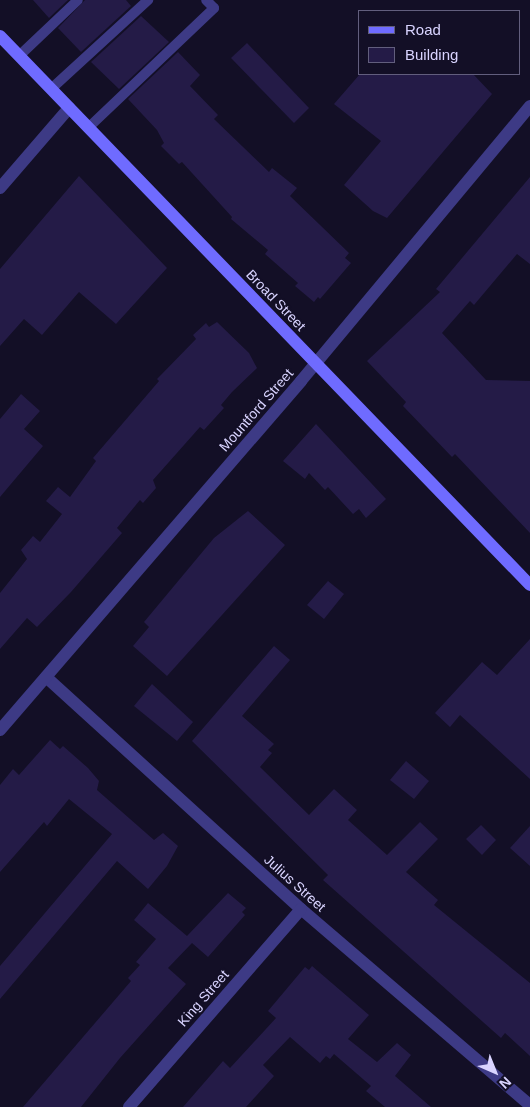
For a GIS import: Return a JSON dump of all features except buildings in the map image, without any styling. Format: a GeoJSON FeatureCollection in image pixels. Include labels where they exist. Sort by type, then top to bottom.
{"type":"FeatureCollection","features":[{"type":"Feature","properties":{"kind":"main road","name":"Broad Street"},"geometry":{"type":"LineString","coordinates":[[0,36],[317,362],[530,585]]}},
{"type":"Feature","properties":{"kind":"street","name":"Mountford Street"},"geometry":{"type":"LineString","coordinates":[[0,730],[317,362],[530,106]]}},
{"type":"Feature","properties":{"kind":"street"},"geometry":{"type":"LineString","coordinates":[[0,188],[69,108]]}},
{"type":"Feature","properties":{"kind":"street","name":"Julius Street"},"geometry":{"type":"LineString","coordinates":[[46,677],[301,909],[530,1105]]}},
{"type":"Feature","properties":{"kind":"street","name":"King Street"},"geometry":{"type":"LineString","coordinates":[[128,1107],[301,909]]}},
{"type":"Feature","properties":{"kind":"lane"},"geometry":{"type":"LineString","coordinates":[[19,56],[78,0]]}},
{"type":"Feature","properties":{"kind":"lane"},"geometry":{"type":"LineString","coordinates":[[51,89],[148,0]]}},
{"type":"Feature","properties":{"kind":"lane"},"geometry":{"type":"LineString","coordinates":[[88,128],[214,8],[206,0]]}}]}
